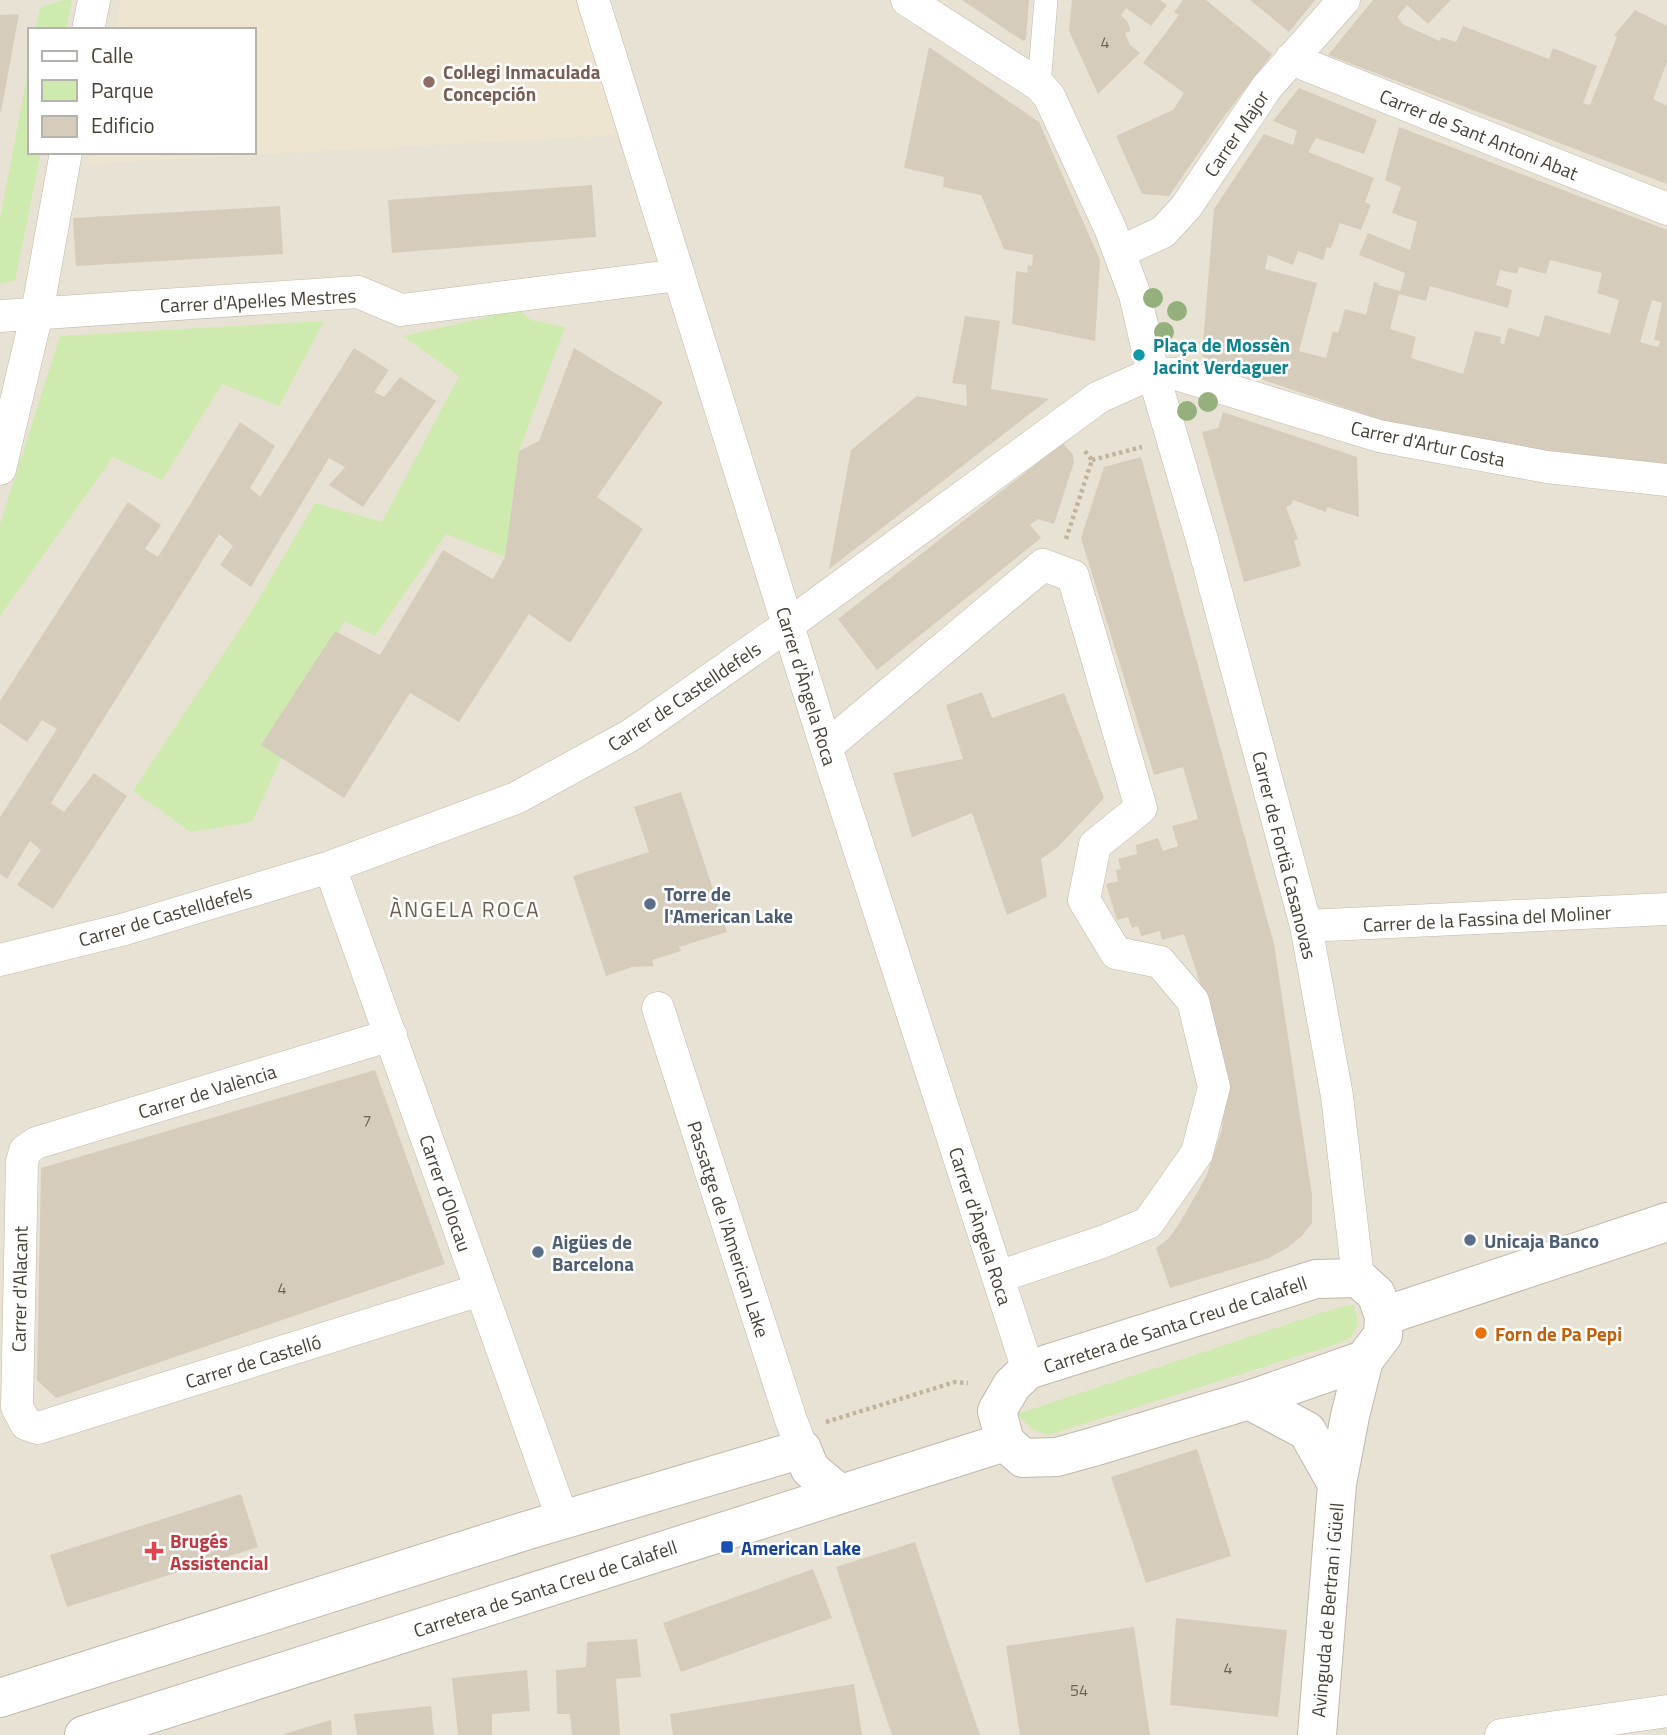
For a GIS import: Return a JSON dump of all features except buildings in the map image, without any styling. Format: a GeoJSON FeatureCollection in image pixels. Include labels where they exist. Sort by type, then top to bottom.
{"type":"FeatureCollection","features":[{"type":"Feature","properties":{"kind":"street"},"geometry":{"type":"LineString","coordinates":[[88,28],[94,0]]}},
{"type":"Feature","properties":{"kind":"street","name":"Carrer d'Àngela Roca"},"geometry":{"type":"LineString","coordinates":[[593,0],[826,747],[1028,1370]]}},
{"type":"Feature","properties":{"kind":"street"},"geometry":{"type":"LineString","coordinates":[[907,0],[1039,85],[1049,96],[1115,240],[1135,295],[1153,373]]}},
{"type":"Feature","properties":{"kind":"street"},"geometry":{"type":"LineString","coordinates":[[1039,85],[1046,0]]}},
{"type":"Feature","properties":{"kind":"street","name":"Carrer Major"},"geometry":{"type":"LineString","coordinates":[[1115,240],[1163,232],[1186,207],[1267,87],[1345,0]]}},
{"type":"Feature","properties":{"kind":"street","name":"Carrer de Sant Antoni Abat"},"geometry":{"type":"LineString","coordinates":[[1291,59],[1667,209]]}},
{"type":"Feature","properties":{"kind":"street"},"geometry":{"type":"LineString","coordinates":[[0,469],[37,313],[66,154]]}},
{"type":"Feature","properties":{"kind":"street","name":"Carrer d'Apel·les Mestres"},"geometry":{"type":"LineString","coordinates":[[0,316],[358,292],[401,310],[680,275]]}},
{"type":"Feature","properties":{"kind":"street","name":"Carrer de Castelldefels"},"geometry":{"type":"LineString","coordinates":[[0,960],[125,929],[330,867],[516,798],[631,735],[788,625],[1099,397],[1153,373]]}},
{"type":"Feature","properties":{"kind":"street","name":"Carrer de Fortià Casanovas"},"geometry":{"type":"LineString","coordinates":[[1153,373],[1201,536],[1306,926],[1337,1096],[1358,1278]]}},
{"type":"Feature","properties":{"kind":"street","name":"Carrer d'Artur Costa"},"geometry":{"type":"LineString","coordinates":[[1153,373],[1176,374],[1379,436],[1547,467],[1667,480]]}},
{"type":"Feature","properties":{"kind":"street"},"geometry":{"type":"LineString","coordinates":[[826,747],[1043,565],[1073,576],[1141,808],[1096,845],[1083,900],[1116,953],[1160,962],[1193,1001],[1213,1087],[1197,1153],[1148,1223],[1102,1242],[998,1277]]}},
{"type":"Feature","properties":{"kind":"street","name":"Carrer d'Olocau"},"geometry":{"type":"LineString","coordinates":[[330,867],[563,1520]]}},
{"type":"Feature","properties":{"kind":"street","name":"Carrer de la Fassina del Moliner"},"geometry":{"type":"LineString","coordinates":[[1306,926],[1667,909]]}},
{"type":"Feature","properties":{"kind":"street","name":"Passatge de l'American Lake"},"geometry":{"type":"LineString","coordinates":[[658,1008],[802,1449]]}},
{"type":"Feature","properties":{"kind":"street","name":"Carrer de València"},"geometry":{"type":"LineString","coordinates":[[24,1151],[36,1143],[391,1035]]}},
{"type":"Feature","properties":{"kind":"street","name":"Carrer d'Alacant"},"geometry":{"type":"LineString","coordinates":[[24,1151],[17,1407],[26,1424]]}},
{"type":"Feature","properties":{"kind":"street"},"geometry":{"type":"LineString","coordinates":[[1384,1316],[1667,1222]]}},
{"type":"Feature","properties":{"kind":"street"},"geometry":{"type":"LineString","coordinates":[[1005,1442],[1023,1458],[1057,1457],[1249,1400],[1364,1360],[1382,1335],[1384,1316],[1376,1294],[1358,1278]]}},
{"type":"Feature","properties":{"kind":"street","name":"Carretera de Santa Creu de Calafell"},"geometry":{"type":"LineString","coordinates":[[84,1735],[1005,1442],[998,1411],[1012,1384],[1028,1370],[1316,1279],[1358,1278]]}},
{"type":"Feature","properties":{"kind":"street","name":"Carrer de Castelló"},"geometry":{"type":"LineString","coordinates":[[26,1424],[38,1428],[481,1290]]}},
{"type":"Feature","properties":{"kind":"street","name":"Avinguda de Bertran i Güell"},"geometry":{"type":"LineString","coordinates":[[1317,1735],[1337,1485],[1364,1360]]}},
{"type":"Feature","properties":{"kind":"street","name":"Avinguda de Bertran i Güell"},"geometry":{"type":"LineString","coordinates":[[1249,1400],[1307,1432],[1337,1485]]}},
{"type":"Feature","properties":{"kind":"street"},"geometry":{"type":"LineString","coordinates":[[0,1698],[563,1520],[802,1449],[810,1469],[840,1494]]}},
{"type":"Feature","properties":{"kind":"street"},"geometry":{"type":"LineString","coordinates":[[1501,1735],[1667,1711]]}},
{"type":"Feature","properties":{"kind":"path"},"geometry":{"type":"LineString","coordinates":[[1056,570],[1092,460],[1063,424]]}},
{"type":"Feature","properties":{"kind":"shaded area"},"geometry":{"type":"Polygon","coordinates":[[[0,0],[1667,0],[1667,1735],[0,1735],[0,0]]]}},
{"type":"Feature","properties":{"kind":"shaded area","name":"Col·legi Inmaculada Concepción"},"geometry":{"type":"Polygon","coordinates":[[[121,0],[584,0],[616,135],[87,164],[90,154],[256,154],[256,28],[115,28],[121,0]]]}},
{"type":"Feature","properties":{"kind":"green space"},"geometry":{"type":"Polygon","coordinates":[[[72,0],[66,28],[35,28],[40,7],[72,0]]]}},
{"type":"Feature","properties":{"kind":"green space"},"geometry":{"type":"Polygon","coordinates":[[[28,71],[28,154],[41,154],[15,281],[0,284],[0,219],[28,71]]]}},
{"type":"Feature","properties":{"kind":"green space"},"geometry":{"type":"Polygon","coordinates":[[[519,310],[531,320],[565,327],[519,451],[505,557],[446,534],[375,636],[344,621],[252,822],[191,832],[133,791],[251,612],[315,503],[382,522],[459,376],[403,336],[519,310]]]}},
{"type":"Feature","properties":{"kind":"green space"},"geometry":{"type":"Polygon","coordinates":[[[324,321],[279,406],[222,384],[162,480],[113,457],[0,616],[0,524],[60,336],[324,321]]]}},
{"type":"Feature","properties":{"kind":"green space"},"geometry":{"type":"Polygon","coordinates":[[[1354,1305],[1358,1323],[1351,1338],[1336,1344],[1048,1435],[1032,1429],[1017,1414],[1339,1307],[1354,1305]]]}},
{"type":"Feature","properties":{"kind":"place","name":"Col·legi Inmaculada Concepción"},"geometry":{"type":"Point","coordinates":[429,82]}},
{"type":"Feature","properties":{"kind":"place","name":"Plaça de Mossèn Jacint Verdaguer"},"geometry":{"type":"Point","coordinates":[1139,355]}},
{"type":"Feature","properties":{"kind":"place","name":"Torre de l'American Lake"},"geometry":{"type":"Point","coordinates":[650,904]}},
{"type":"Feature","properties":{"kind":"place","name":"Unicaja Banco"},"geometry":{"type":"Point","coordinates":[1470,1240]}},
{"type":"Feature","properties":{"kind":"place","name":"Aigües de Barcelona"},"geometry":{"type":"Point","coordinates":[538,1252]}},
{"type":"Feature","properties":{"kind":"place","name":"Forn de Pa Pepi"},"geometry":{"type":"Point","coordinates":[1481,1333]}},
{"type":"Feature","properties":{"kind":"place","name":"American Lake"},"geometry":{"type":"Point","coordinates":[727,1547]}},
{"type":"Feature","properties":{"kind":"place","name":"Brugés Assistencial"},"geometry":{"type":"Point","coordinates":[154,1551]}},
{"type":"Feature","properties":{"kind":"district","name":"ÀNGELA ROCA"},"geometry":{"type":"Point","coordinates":[465,909]}}]}
